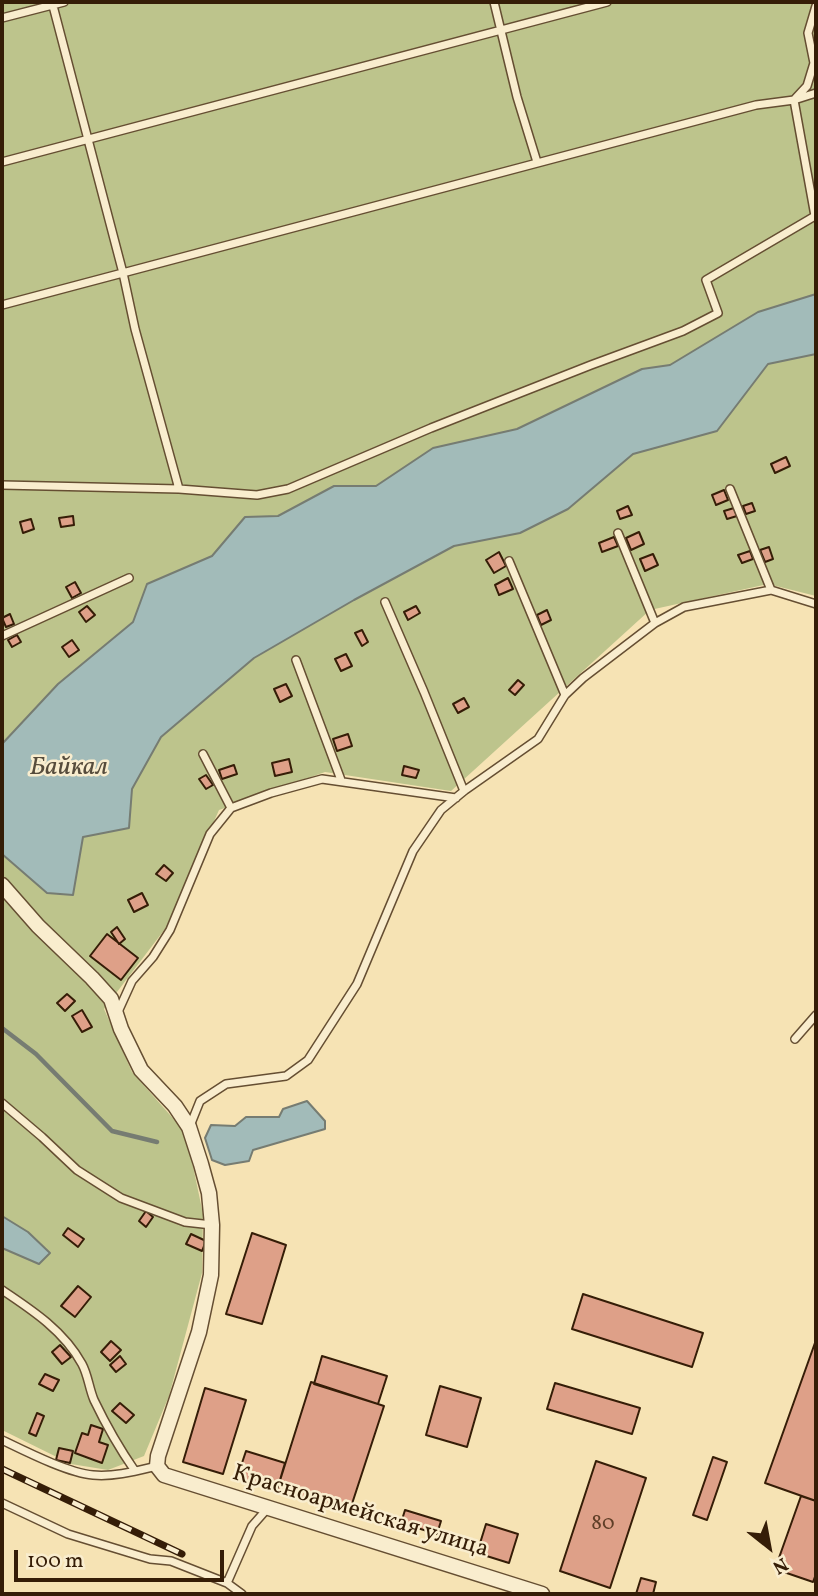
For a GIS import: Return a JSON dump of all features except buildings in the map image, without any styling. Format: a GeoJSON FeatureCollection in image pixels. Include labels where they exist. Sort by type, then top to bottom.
{"type":"FeatureCollection","features":[{"type":"Feature","properties":{"kind":"street"},"geometry":{"type":"LineString","coordinates":[[2,885],[37,926],[111,999],[141,1070],[175,1106],[190,1127],[209,1193],[212,1225],[211,1275],[199,1332],[158,1456],[160,1471]]}},
{"type":"Feature","properties":{"kind":"street","name":"Красноармейская улица"},"geometry":{"type":"LineString","coordinates":[[160,1471],[267,1508],[542,1594]]}},
{"type":"Feature","properties":{"kind":"lane"},"geometry":{"type":"LineString","coordinates":[[2,18],[64,2]]}},
{"type":"Feature","properties":{"kind":"lane"},"geometry":{"type":"LineString","coordinates":[[494,2],[517,97],[537,162]]}},
{"type":"Feature","properties":{"kind":"lane"},"geometry":{"type":"LineString","coordinates":[[2,162],[607,2]]}},
{"type":"Feature","properties":{"kind":"lane"},"geometry":{"type":"LineString","coordinates":[[52,3],[123,273],[135,329],[179,489]]}},
{"type":"Feature","properties":{"kind":"lane"},"geometry":{"type":"LineString","coordinates":[[794,100],[807,86],[814,63],[808,33],[816,6]]}},
{"type":"Feature","properties":{"kind":"lane"},"geometry":{"type":"LineString","coordinates":[[2,305],[537,162],[756,105],[794,100],[816,93]]}},
{"type":"Feature","properties":{"kind":"lane"},"geometry":{"type":"LineString","coordinates":[[2,485],[179,489],[257,495],[288,489],[431,428],[684,331],[718,313],[706,280],[815,216],[794,100]]}},
{"type":"Feature","properties":{"kind":"lane"},"geometry":{"type":"LineString","coordinates":[[730,489],[771,590]]}},
{"type":"Feature","properties":{"kind":"lane"},"geometry":{"type":"LineString","coordinates":[[618,533],[655,623]]}},
{"type":"Feature","properties":{"kind":"lane"},"geometry":{"type":"LineString","coordinates":[[509,561],[565,695]]}},
{"type":"Feature","properties":{"kind":"lane"},"geometry":{"type":"LineString","coordinates":[[2,636],[130,578]]}},
{"type":"Feature","properties":{"kind":"lane"},"geometry":{"type":"LineString","coordinates":[[190,1127],[200,1101],[226,1084],[286,1076],[309,1060],[357,984],[413,851],[441,810],[538,739],[565,695],[583,678],[655,623],[684,607],[771,590],[816,604]]}},
{"type":"Feature","properties":{"kind":"lane"},"geometry":{"type":"LineString","coordinates":[[385,602],[464,791]]}},
{"type":"Feature","properties":{"kind":"lane"},"geometry":{"type":"LineString","coordinates":[[296,660],[341,780]]}},
{"type":"Feature","properties":{"kind":"lane"},"geometry":{"type":"LineString","coordinates":[[203,754],[231,808]]}},
{"type":"Feature","properties":{"kind":"lane"},"geometry":{"type":"LineString","coordinates":[[117,1015],[132,981],[153,957],[170,930],[210,834],[231,808],[271,793],[322,779],[456,798]]}},
{"type":"Feature","properties":{"kind":"lane"},"geometry":{"type":"LineString","coordinates":[[795,1039],[816,1015]]}},
{"type":"Feature","properties":{"kind":"lane"},"geometry":{"type":"LineString","coordinates":[[2,1103],[77,1170],[121,1198],[185,1222],[212,1225]]}},
{"type":"Feature","properties":{"kind":"lane"},"geometry":{"type":"LineString","coordinates":[[2,1290],[34,1311],[60,1334],[82,1364],[93,1397],[116,1444],[135,1471]]}},
{"type":"Feature","properties":{"kind":"lane"},"geometry":{"type":"LineString","coordinates":[[2,1440],[45,1460],[91,1475],[160,1471]]}},
{"type":"Feature","properties":{"kind":"lane"},"geometry":{"type":"LineString","coordinates":[[2,1503],[68,1534],[150,1559],[171,1561],[227,1583],[242,1594]]}},
{"type":"Feature","properties":{"kind":"lane"},"geometry":{"type":"LineString","coordinates":[[227,1583],[252,1526],[267,1508]]}},
{"type":"Feature","properties":{"kind":"green space"},"geometry":{"type":"Polygon","coordinates":[[[2,2],[816,2],[816,596],[768,584],[650,610],[451,791],[325,772],[219,810],[168,925],[104,1009],[132,1072],[186,1133],[203,1214],[202,1273],[169,1396],[144,1456],[108,1470],[71,1464],[2,1430],[2,2]]]}},
{"type":"Feature","properties":{"kind":"water","name":"Байкал"},"geometry":{"type":"Polygon","coordinates":[[[816,294],[816,354],[768,364],[717,431],[633,454],[568,509],[520,533],[454,546],[254,658],[161,737],[132,789],[129,828],[83,837],[73,895],[47,893],[2,854],[2,744],[58,684],[133,622],[147,584],[212,556],[245,517],[278,516],[334,486],[376,486],[433,448],[517,429],[642,369],[670,365],[758,312],[816,294]]]}},
{"type":"Feature","properties":{"kind":"water"},"geometry":{"type":"Polygon","coordinates":[[[307,1101],[325,1121],[325,1129],[253,1150],[249,1161],[225,1165],[212,1160],[205,1138],[211,1125],[235,1126],[246,1117],[279,1117],[283,1109],[307,1101]]]}},
{"type":"Feature","properties":{"kind":"water"},"geometry":{"type":"Polygon","coordinates":[[[2,1216],[28,1232],[50,1253],[39,1264],[2,1248],[2,1216]]]}},
{"type":"Feature","properties":{"kind":"waterway"},"geometry":{"type":"LineString","coordinates":[[2,1028],[36,1054],[112,1131],[157,1142]]}},
{"type":"Feature","properties":{"kind":"railway"},"geometry":{"type":"LineString","coordinates":[[2,1469],[182,1554]]}}]}
